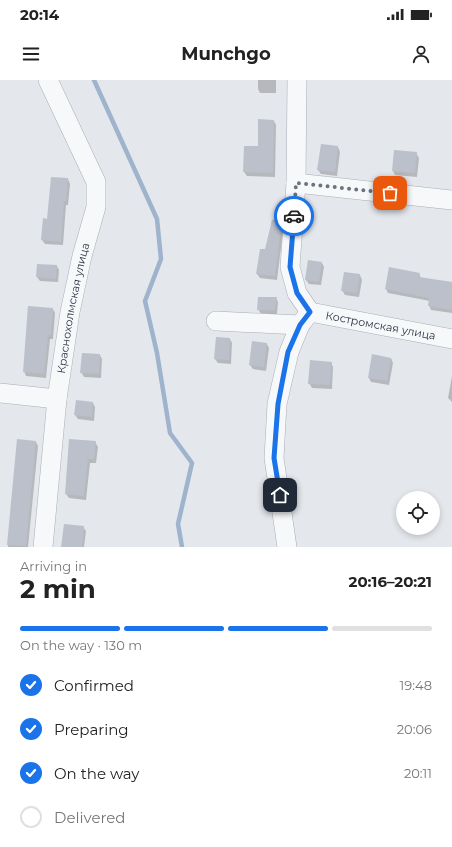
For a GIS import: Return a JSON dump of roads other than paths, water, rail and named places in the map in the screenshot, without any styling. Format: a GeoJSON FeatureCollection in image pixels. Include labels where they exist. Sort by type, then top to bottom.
{"type":"FeatureCollection","features":[{"type":"Feature","properties":{"kind":"street","name":"Краснохолмская улица"},"geometry":{"type":"LineString","coordinates":[[43,547],[57,399],[70,312],[82,256],[96,207],[96,182],[48,80]]}},
{"type":"Feature","properties":{"kind":"street"},"geometry":{"type":"LineString","coordinates":[[287,547],[274,458],[278,404],[288,352],[305,318],[290,267],[296,183],[297,80]]}},
{"type":"Feature","properties":{"kind":"street"},"geometry":{"type":"LineString","coordinates":[[296,183],[452,200]]}},
{"type":"Feature","properties":{"kind":"street","name":"Костромская улица"},"geometry":{"type":"LineString","coordinates":[[216,321],[305,318],[452,339]]}},
{"type":"Feature","properties":{"kind":"street"},"geometry":{"type":"LineString","coordinates":[[0,393],[57,399]]}},
{"type":"Feature","properties":{"kind":"waterway"},"geometry":{"type":"LineString","coordinates":[[94,80],[157,219],[161,259],[145,301],[157,353],[170,433],[192,463],[178,524],[182,547]]}}]}
